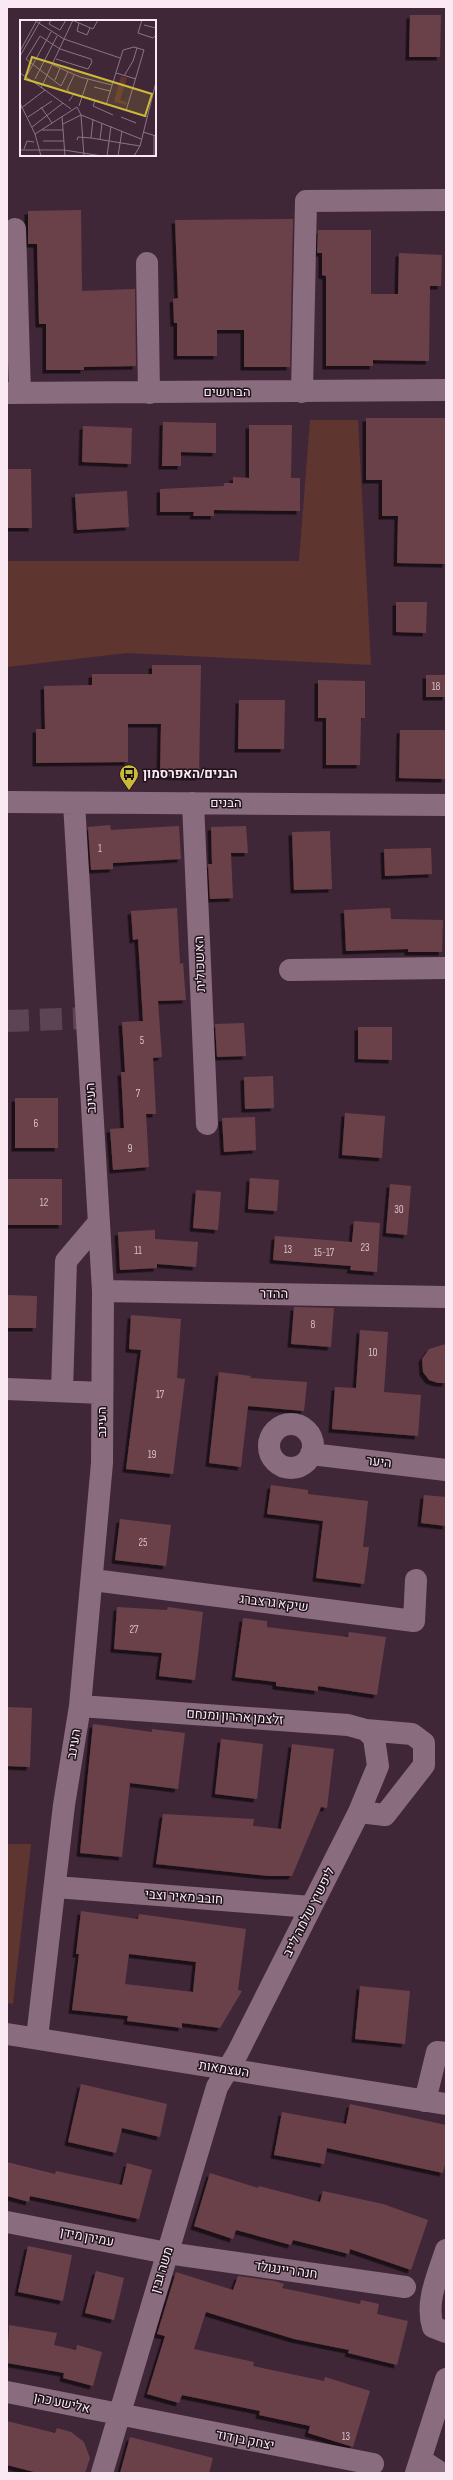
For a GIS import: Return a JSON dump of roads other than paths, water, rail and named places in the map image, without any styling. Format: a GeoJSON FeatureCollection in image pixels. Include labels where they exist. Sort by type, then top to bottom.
{"type":"FeatureCollection","features":[{"type":"Feature","properties":{"kind":"street"},"geometry":{"type":"LineString","coordinates":[[302,392],[306,201],[446,200]]}},
{"type":"Feature","properties":{"kind":"street"},"geometry":{"type":"LineString","coordinates":[[13,393],[15,229]]}},
{"type":"Feature","properties":{"kind":"street"},"geometry":{"type":"LineString","coordinates":[[147,262],[149,393]]}},
{"type":"Feature","properties":{"kind":"street","name":"הברושים"},"geometry":{"type":"LineString","coordinates":[[13,393],[446,390]]}},
{"type":"Feature","properties":{"kind":"street","name":"הבנים"},"geometry":{"type":"LineString","coordinates":[[7,802],[446,804]]}},
{"type":"Feature","properties":{"kind":"street","name":"העינב"},"geometry":{"type":"LineString","coordinates":[[38,2038],[56,1887],[64,1804],[80,1706],[93,1580],[102,1463],[102,1291],[74,802]]}},
{"type":"Feature","properties":{"kind":"street","name":"האשכולית"},"geometry":{"type":"LineString","coordinates":[[193,803],[207,1124]]}},
{"type":"Feature","properties":{"kind":"street"},"geometry":{"type":"LineString","coordinates":[[290,970],[446,968]]}},
{"type":"Feature","properties":{"kind":"street"},"geometry":{"type":"LineString","coordinates":[[62,1391],[66,1261],[99,1222]]}},
{"type":"Feature","properties":{"kind":"street","name":"ההדר"},"geometry":{"type":"LineString","coordinates":[[102,1291],[446,1297]]}},
{"type":"Feature","properties":{"kind":"street"},"geometry":{"type":"LineString","coordinates":[[7,1389],[102,1393]]}},
{"type":"Feature","properties":{"kind":"street","name":"היער"},"geometry":{"type":"LineString","coordinates":[[311,1454],[446,1470]]}},
{"type":"Feature","properties":{"kind":"street","name":"שיקא גרצברג"},"geometry":{"type":"LineString","coordinates":[[93,1580],[414,1621],[416,1580]]}},
{"type":"Feature","properties":{"kind":"street","name":"זלצמן אהרון ומנחם"},"geometry":{"type":"LineString","coordinates":[[80,1706],[348,1725],[366,1730],[412,1734],[424,1743],[424,1765],[385,1815],[359,1812]]}},
{"type":"Feature","properties":{"kind":"street","name":"ליפשיץ שלמה לייב"},"geometry":{"type":"LineString","coordinates":[[227,2070],[359,1812],[378,1766],[374,1738],[366,1730]]}},
{"type":"Feature","properties":{"kind":"street","name":"חובב מאיר וצבי"},"geometry":{"type":"LineString","coordinates":[[56,1887],[311,1907]]}},
{"type":"Feature","properties":{"kind":"street","name":"העצמאות"},"geometry":{"type":"LineString","coordinates":[[7,2034],[440,2104]]}},
{"type":"Feature","properties":{"kind":"street"},"geometry":{"type":"LineString","coordinates":[[440,2104],[437,2052],[446,2053]]}},
{"type":"Feature","properties":{"kind":"street","name":"משה גבין"},"geometry":{"type":"LineString","coordinates":[[102,2473],[118,2415],[217,2087],[227,2070]]}},
{"type":"Feature","properties":{"kind":"street","name":"עמירן מידן"},"geometry":{"type":"LineString","coordinates":[[7,2222],[167,2253]]}},
{"type":"Feature","properties":{"kind":"street"},"geometry":{"type":"LineString","coordinates":[[446,2250],[432,2293],[429,2316],[433,2327],[446,2332]]}},
{"type":"Feature","properties":{"kind":"street","name":"חנה ריינגולד"},"geometry":{"type":"LineString","coordinates":[[167,2253],[405,2288]]}},
{"type":"Feature","properties":{"kind":"street"},"geometry":{"type":"LineString","coordinates":[[441,2473],[418,2466],[441,2415],[446,2379]]}},
{"type":"Feature","properties":{"kind":"street","name":"אלישע כהן"},"geometry":{"type":"LineString","coordinates":[[7,2392],[118,2415]]}},
{"type":"Feature","properties":{"kind":"street","name":"יצחק בן דוד"},"geometry":{"type":"LineString","coordinates":[[118,2415],[373,2464]]}},
{"type":"Feature","properties":{"kind":"tunnel"},"geometry":{"type":"LineString","coordinates":[[7,1021],[87,1018]]}},
{"type":"Feature","properties":{"kind":"place","name":"הבנים/האפרסמון"},"geometry":{"type":"Point","coordinates":[129,791]}}]}
